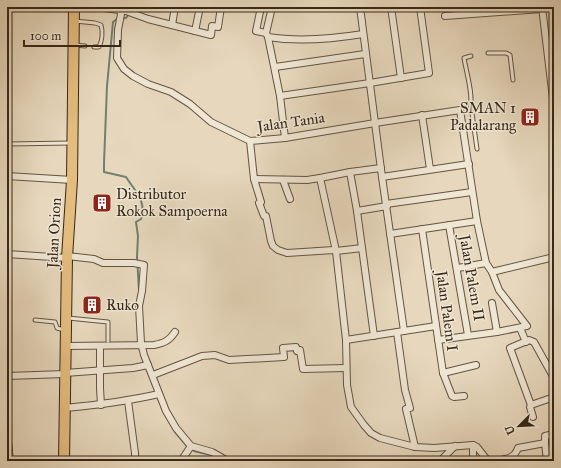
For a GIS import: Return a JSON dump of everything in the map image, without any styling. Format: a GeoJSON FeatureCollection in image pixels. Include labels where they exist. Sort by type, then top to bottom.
{"type":"FeatureCollection","features":[{"type":"Feature","properties":{"kind":"highway","name":"Jalan Orion"},"geometry":{"type":"LineString","coordinates":[[64,461],[67,257],[72,180],[74,7]]}},
{"type":"Feature","properties":{"kind":"street"},"geometry":{"type":"LineString","coordinates":[[97,7],[126,11],[211,35],[212,26],[218,27],[221,7]]}},
{"type":"Feature","properties":{"kind":"street"},"geometry":{"type":"LineString","coordinates":[[172,25],[175,7]]}},
{"type":"Feature","properties":{"kind":"street"},"geometry":{"type":"LineString","coordinates":[[195,31],[200,7]]}},
{"type":"Feature","properties":{"kind":"street"},"geometry":{"type":"LineString","coordinates":[[261,7],[256,31],[267,35],[295,39],[324,39],[363,34]]}},
{"type":"Feature","properties":{"kind":"street"},"geometry":{"type":"LineString","coordinates":[[272,7],[267,35],[275,67],[285,138]]}},
{"type":"Feature","properties":{"kind":"street"},"geometry":{"type":"LineString","coordinates":[[360,7],[365,54],[387,205],[405,390],[410,408],[406,409],[415,447]]}},
{"type":"Feature","properties":{"kind":"street"},"geometry":{"type":"LineString","coordinates":[[391,7],[401,78]]}},
{"type":"Feature","properties":{"kind":"street"},"geometry":{"type":"LineString","coordinates":[[280,96],[430,73],[420,7]]}},
{"type":"Feature","properties":{"kind":"street"},"geometry":{"type":"LineString","coordinates":[[465,7],[465,14]]}},
{"type":"Feature","properties":{"kind":"street"},"geometry":{"type":"LineString","coordinates":[[445,16],[542,8],[554,107]]}},
{"type":"Feature","properties":{"kind":"street","name":"Jalan Tania"},"geometry":{"type":"LineString","coordinates":[[126,11],[119,23],[117,58],[124,69],[148,84],[171,92],[190,104],[211,122],[250,141],[285,138],[460,110]]}},
{"type":"Feature","properties":{"kind":"street"},"geometry":{"type":"LineString","coordinates":[[275,67],[365,54]]}},
{"type":"Feature","properties":{"kind":"street"},"geometry":{"type":"LineString","coordinates":[[438,340],[497,332],[527,326],[499,290],[492,272],[486,263],[472,192],[460,110]]}},
{"type":"Feature","properties":{"kind":"street"},"geometry":{"type":"LineString","coordinates":[[422,115],[430,170]]}},
{"type":"Feature","properties":{"kind":"street"},"geometry":{"type":"LineString","coordinates":[[250,141],[254,180],[261,202],[259,203],[264,216],[266,216],[273,246],[278,250],[287,253],[336,251],[362,248]]}},
{"type":"Feature","properties":{"kind":"street"},"geometry":{"type":"LineString","coordinates":[[382,178],[469,164]]}},
{"type":"Feature","properties":{"kind":"street"},"geometry":{"type":"LineString","coordinates":[[254,180],[307,180],[381,168]]}},
{"type":"Feature","properties":{"kind":"street"},"geometry":{"type":"LineString","coordinates":[[350,172],[357,211],[374,336]]}},
{"type":"Feature","properties":{"kind":"street"},"geometry":{"type":"LineString","coordinates":[[7,176],[72,180]]}},
{"type":"Feature","properties":{"kind":"street"},"geometry":{"type":"LineString","coordinates":[[320,178],[336,251],[346,340],[347,385],[350,404],[354,413],[371,432],[380,438],[415,447],[434,448],[473,445],[478,447],[488,461]]}},
{"type":"Feature","properties":{"kind":"street"},"geometry":{"type":"LineString","coordinates":[[283,180],[290,199]]}},
{"type":"Feature","properties":{"kind":"street"},"geometry":{"type":"LineString","coordinates":[[357,211],[472,192]]}},
{"type":"Feature","properties":{"kind":"street"},"geometry":{"type":"LineString","coordinates":[[390,234],[477,221]]}},
{"type":"Feature","properties":{"kind":"street","name":"Jalan Palem II"},"geometry":{"type":"LineString","coordinates":[[449,225],[458,268],[468,335]]}},
{"type":"Feature","properties":{"kind":"street","name":"Jalan Palem I"},"geometry":{"type":"LineString","coordinates":[[422,230],[443,373],[452,395],[454,397],[464,396]]}},
{"type":"Feature","properties":{"kind":"street"},"geometry":{"type":"LineString","coordinates":[[7,254],[94,259],[103,263],[134,263],[144,265],[139,306],[140,346],[146,365],[153,375],[158,394],[176,428],[190,448],[212,452],[228,461]]}},
{"type":"Feature","properties":{"kind":"street"},"geometry":{"type":"LineString","coordinates":[[492,272],[554,257]]}},
{"type":"Feature","properties":{"kind":"street"},"geometry":{"type":"LineString","coordinates":[[458,268],[486,263]]}},
{"type":"Feature","properties":{"kind":"street"},"geometry":{"type":"LineString","coordinates":[[492,303],[497,332]]}},
{"type":"Feature","properties":{"kind":"street"},"geometry":{"type":"LineString","coordinates":[[346,340],[436,326]]}},
{"type":"Feature","properties":{"kind":"street"},"geometry":{"type":"LineString","coordinates":[[520,328],[526,342]]}},
{"type":"Feature","properties":{"kind":"street"},"geometry":{"type":"LineString","coordinates":[[66,346],[154,346],[170,339],[175,332]]}},
{"type":"Feature","properties":{"kind":"street"},"geometry":{"type":"LineString","coordinates":[[533,416],[530,407],[531,405],[510,350],[511,346],[531,340],[534,342],[554,378]]}},
{"type":"Feature","properties":{"kind":"street"},"geometry":{"type":"LineString","coordinates":[[100,346],[101,405]]}},
{"type":"Feature","properties":{"kind":"street"},"geometry":{"type":"LineString","coordinates":[[153,375],[202,356],[211,355],[229,360],[284,357],[283,348],[290,347],[296,347],[297,351],[300,350],[303,369],[346,368]]}},
{"type":"Feature","properties":{"kind":"street"},"geometry":{"type":"LineString","coordinates":[[7,376],[65,374],[146,365]]}},
{"type":"Feature","properties":{"kind":"street"},"geometry":{"type":"LineString","coordinates":[[443,373],[476,365]]}},
{"type":"Feature","properties":{"kind":"street"},"geometry":{"type":"LineString","coordinates":[[65,408],[128,401],[158,394]]}},
{"type":"Feature","properties":{"kind":"street"},"geometry":{"type":"LineString","coordinates":[[531,405],[554,397]]}},
{"type":"Feature","properties":{"kind":"street"},"geometry":{"type":"LineString","coordinates":[[128,401],[135,461]]}},
{"type":"Feature","properties":{"kind":"street"},"geometry":{"type":"LineString","coordinates":[[7,431],[10,461]]}},
{"type":"Feature","properties":{"kind":"street"},"geometry":{"type":"LineString","coordinates":[[547,461],[545,436],[554,434]]}},
{"type":"Feature","properties":{"kind":"street"},"geometry":{"type":"LineString","coordinates":[[495,461],[511,458],[516,454],[518,448],[546,443]]}},
{"type":"Feature","properties":{"kind":"street"},"geometry":{"type":"LineString","coordinates":[[473,445],[473,461]]}},
{"type":"Feature","properties":{"kind":"street"},"geometry":{"type":"LineString","coordinates":[[440,461],[455,446]]}},
{"type":"Feature","properties":{"kind":"street"},"geometry":{"type":"LineString","coordinates":[[181,461],[190,448]]}},
{"type":"Feature","properties":{"kind":"lane"},"geometry":{"type":"LineString","coordinates":[[74,21],[101,25],[102,37],[100,45],[99,47],[94,47]]}},
{"type":"Feature","properties":{"kind":"lane"},"geometry":{"type":"LineString","coordinates":[[73,45],[85,46]]}},
{"type":"Feature","properties":{"kind":"lane"},"geometry":{"type":"LineString","coordinates":[[488,53],[506,53],[510,55],[513,80]]}},
{"type":"Feature","properties":{"kind":"lane"},"geometry":{"type":"LineString","coordinates":[[471,56],[464,58],[472,104],[470,108],[477,150]]}},
{"type":"Feature","properties":{"kind":"lane","name":"Jalan Tania"},"geometry":{"type":"LineString","coordinates":[[460,110],[470,108]]}},
{"type":"Feature","properties":{"kind":"lane"},"geometry":{"type":"LineString","coordinates":[[7,144],[72,143]]}},
{"type":"Feature","properties":{"kind":"lane"},"geometry":{"type":"LineString","coordinates":[[67,318],[108,322],[108,341]]}},
{"type":"Feature","properties":{"kind":"lane"},"geometry":{"type":"LineString","coordinates":[[35,320],[55,322],[59,330],[66,330]]}},
{"type":"Feature","properties":{"kind":"waterway"},"geometry":{"type":"LineString","coordinates":[[134,7],[126,18],[117,19],[113,22],[107,86],[104,172],[126,177],[141,201],[141,219],[136,222],[138,236],[137,257],[139,290]]}},
{"type":"Feature","properties":{"kind":"waterway"},"geometry":{"type":"LineString","coordinates":[[173,428],[187,446]]}},
{"type":"Feature","properties":{"kind":"waterway"},"geometry":{"type":"LineString","coordinates":[[191,448],[194,451],[211,455],[221,461]]}},
{"type":"Feature","properties":{"kind":"place","name":"SMAN 1 Padalarang"},"geometry":{"type":"Point","coordinates":[530,117]}},
{"type":"Feature","properties":{"kind":"place","name":"Distributor Rokok Sampoerna"},"geometry":{"type":"Point","coordinates":[102,203]}},
{"type":"Feature","properties":{"kind":"place","name":"Ruko"},"geometry":{"type":"Point","coordinates":[92,305]}}]}
